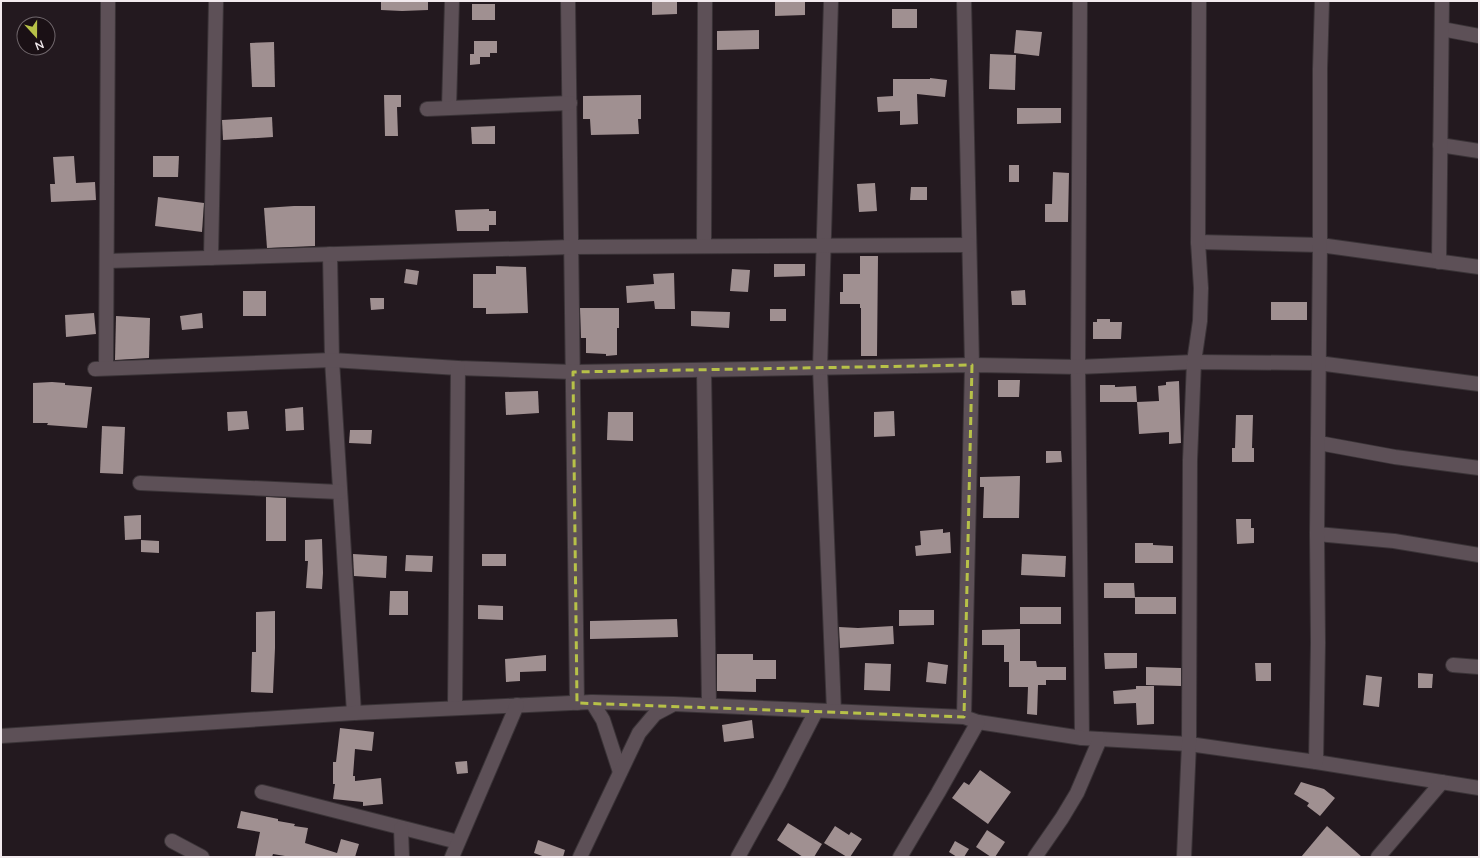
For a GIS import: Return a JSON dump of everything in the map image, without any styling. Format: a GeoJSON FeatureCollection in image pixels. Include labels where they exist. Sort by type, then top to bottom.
{"type":"FeatureCollection","features":[{"type":"Feature","properties":{"kind":"street"},"geometry":{"type":"LineString","coordinates":[[108,1],[107,261],[100,368],[332,360],[458,368],[573,372],[972,365],[1078,367],[1194,362],[1318,363],[1479,384]]}},
{"type":"Feature","properties":{"kind":"street"},"geometry":{"type":"LineString","coordinates":[[211,258],[216,1]]}},
{"type":"Feature","properties":{"kind":"street"},"geometry":{"type":"LineString","coordinates":[[450,108],[452,1]]}},
{"type":"Feature","properties":{"kind":"street"},"geometry":{"type":"LineString","coordinates":[[568,1],[577,703]]}},
{"type":"Feature","properties":{"kind":"street"},"geometry":{"type":"LineString","coordinates":[[704,246],[705,1]]}},
{"type":"Feature","properties":{"kind":"street"},"geometry":{"type":"LineString","coordinates":[[831,1],[820,368],[834,711]]}},
{"type":"Feature","properties":{"kind":"street"},"geometry":{"type":"LineString","coordinates":[[964,1],[972,365],[964,717]]}},
{"type":"Feature","properties":{"kind":"street"},"geometry":{"type":"LineString","coordinates":[[1080,1],[1078,367],[1082,738]]}},
{"type":"Feature","properties":{"kind":"street"},"geometry":{"type":"LineString","coordinates":[[1184,857],[1188,744],[1190,460],[1194,362],[1200,321],[1201,288],[1198,242],[1199,1]]}},
{"type":"Feature","properties":{"kind":"street"},"geometry":{"type":"LineString","coordinates":[[1316,762],[1318,643],[1317,534],[1319,443],[1318,363],[1320,69],[1322,1]]}},
{"type":"Feature","properties":{"kind":"street"},"geometry":{"type":"LineString","coordinates":[[1439,262],[1442,1]]}},
{"type":"Feature","properties":{"kind":"street"},"geometry":{"type":"LineString","coordinates":[[1442,29],[1479,36]]}},
{"type":"Feature","properties":{"kind":"street"},"geometry":{"type":"LineString","coordinates":[[427,109],[570,103]]}},
{"type":"Feature","properties":{"kind":"street"},"geometry":{"type":"LineString","coordinates":[[1440,145],[1479,151]]}},
{"type":"Feature","properties":{"kind":"street"},"geometry":{"type":"LineString","coordinates":[[1198,242],[1320,245],[1479,267]]}},
{"type":"Feature","properties":{"kind":"street"},"geometry":{"type":"LineString","coordinates":[[107,261],[572,247],[970,246]]}},
{"type":"Feature","properties":{"kind":"street"},"geometry":{"type":"LineString","coordinates":[[330,254],[332,360],[354,713]]}},
{"type":"Feature","properties":{"kind":"street"},"geometry":{"type":"LineString","coordinates":[[455,708],[458,368]]}},
{"type":"Feature","properties":{"kind":"street"},"geometry":{"type":"LineString","coordinates":[[704,370],[709,705]]}},
{"type":"Feature","properties":{"kind":"street"},"geometry":{"type":"LineString","coordinates":[[1319,443],[1395,457],[1479,468]]}},
{"type":"Feature","properties":{"kind":"street"},"geometry":{"type":"LineString","coordinates":[[140,482],[340,492]]}},
{"type":"Feature","properties":{"kind":"street"},"geometry":{"type":"LineString","coordinates":[[1317,534],[1394,541],[1479,555]]}},
{"type":"Feature","properties":{"kind":"street"},"geometry":{"type":"LineString","coordinates":[[1453,665],[1479,667]]}},
{"type":"Feature","properties":{"kind":"street"},"geometry":{"type":"LineString","coordinates":[[592,702],[603,720],[620,772]]}},
{"type":"Feature","properties":{"kind":"street"},"geometry":{"type":"LineString","coordinates":[[1,736],[354,713],[517,705],[592,702],[709,705],[964,717],[978,722],[1082,738],[1188,744],[1316,762],[1479,788]]}},
{"type":"Feature","properties":{"kind":"street"},"geometry":{"type":"LineString","coordinates":[[580,857],[639,733],[655,714],[674,704]]}},
{"type":"Feature","properties":{"kind":"street"},"geometry":{"type":"LineString","coordinates":[[452,857],[517,705]]}},
{"type":"Feature","properties":{"kind":"street"},"geometry":{"type":"LineString","coordinates":[[738,857],[779,783],[816,710]]}},
{"type":"Feature","properties":{"kind":"street"},"geometry":{"type":"LineString","coordinates":[[900,857],[978,722]]}},
{"type":"Feature","properties":{"kind":"street"},"geometry":{"type":"LineString","coordinates":[[1035,857],[1077,793],[1100,739]]}},
{"type":"Feature","properties":{"kind":"street"},"geometry":{"type":"LineString","coordinates":[[1378,857],[1442,782]]}},
{"type":"Feature","properties":{"kind":"street"},"geometry":{"type":"LineString","coordinates":[[262,792],[458,842]]}},
{"type":"Feature","properties":{"kind":"street"},"geometry":{"type":"LineString","coordinates":[[401,828],[402,857]]}},
{"type":"Feature","properties":{"kind":"street"},"geometry":{"type":"LineString","coordinates":[[172,842],[202,857]]}},
{"type":"Feature","properties":{"kind":"highlighted area"},"geometry":{"type":"Polygon","coordinates":[[[972,365],[964,717],[577,703],[573,372],[972,365]]]}},
{"type":"Feature","properties":{"kind":"building"},"geometry":{"type":"Polygon","coordinates":[[[381,1],[428,1],[428,10],[381,10],[381,1]]]}},
{"type":"Feature","properties":{"kind":"building"},"geometry":{"type":"Polygon","coordinates":[[[652,1],[677,1],[677,14],[652,15],[652,1]]]}},
{"type":"Feature","properties":{"kind":"building"},"geometry":{"type":"Polygon","coordinates":[[[775,1],[805,1],[805,15],[775,16],[775,1]]]}},
{"type":"Feature","properties":{"kind":"building"},"geometry":{"type":"Polygon","coordinates":[[[472,4],[495,4],[495,20],[472,20],[472,4]]]}},
{"type":"Feature","properties":{"kind":"building"},"geometry":{"type":"Polygon","coordinates":[[[892,9],[917,9],[917,28],[892,28],[892,9]]]}},
{"type":"Feature","properties":{"kind":"building"},"geometry":{"type":"Polygon","coordinates":[[[759,30],[759,49],[717,50],[717,31],[759,30]]]}},
{"type":"Feature","properties":{"kind":"building"},"geometry":{"type":"Polygon","coordinates":[[[1016,30],[1042,32],[1039,56],[1014,53],[1016,30]]]}},
{"type":"Feature","properties":{"kind":"building"},"geometry":{"type":"Polygon","coordinates":[[[474,41],[497,41],[497,53],[490,53],[490,57],[480,57],[480,64],[470,65],[470,54],[474,54],[474,41]]]}},
{"type":"Feature","properties":{"kind":"building"},"geometry":{"type":"Polygon","coordinates":[[[274,42],[275,87],[252,87],[250,43],[274,42]]]}},
{"type":"Feature","properties":{"kind":"building"},"geometry":{"type":"Polygon","coordinates":[[[990,54],[1016,55],[1015,90],[989,89],[990,54]]]}},
{"type":"Feature","properties":{"kind":"building"},"geometry":{"type":"Polygon","coordinates":[[[930,78],[947,80],[945,97],[917,94],[918,124],[900,125],[900,111],[878,112],[877,97],[893,96],[893,79],[930,78]]]}},
{"type":"Feature","properties":{"kind":"building"},"geometry":{"type":"Polygon","coordinates":[[[384,95],[401,95],[401,107],[397,107],[398,136],[385,136],[384,95]]]}},
{"type":"Feature","properties":{"kind":"building"},"geometry":{"type":"Polygon","coordinates":[[[641,95],[641,119],[638,119],[639,134],[591,135],[590,119],[583,119],[583,96],[641,95]]]}},
{"type":"Feature","properties":{"kind":"building"},"geometry":{"type":"Polygon","coordinates":[[[1017,108],[1061,108],[1061,123],[1017,124],[1017,108]]]}},
{"type":"Feature","properties":{"kind":"building"},"geometry":{"type":"Polygon","coordinates":[[[272,117],[273,137],[223,140],[222,120],[272,117]]]}},
{"type":"Feature","properties":{"kind":"building"},"geometry":{"type":"Polygon","coordinates":[[[495,126],[495,144],[472,144],[471,127],[495,126]]]}},
{"type":"Feature","properties":{"kind":"building"},"geometry":{"type":"Polygon","coordinates":[[[74,156],[76,183],[95,182],[96,200],[51,202],[50,184],[55,184],[53,157],[74,156]]]}},
{"type":"Feature","properties":{"kind":"building"},"geometry":{"type":"Polygon","coordinates":[[[153,156],[179,156],[178,177],[153,177],[153,156]]]}},
{"type":"Feature","properties":{"kind":"building"},"geometry":{"type":"Polygon","coordinates":[[[1009,165],[1019,165],[1019,182],[1009,182],[1009,165]]]}},
{"type":"Feature","properties":{"kind":"building"},"geometry":{"type":"Polygon","coordinates":[[[1053,172],[1069,173],[1068,222],[1045,222],[1045,204],[1052,204],[1053,172]]]}},
{"type":"Feature","properties":{"kind":"building"},"geometry":{"type":"Polygon","coordinates":[[[875,183],[877,211],[859,212],[857,184],[875,183]]]}},
{"type":"Feature","properties":{"kind":"building"},"geometry":{"type":"Polygon","coordinates":[[[911,187],[927,187],[927,200],[910,200],[911,187]]]}},
{"type":"Feature","properties":{"kind":"building"},"geometry":{"type":"Polygon","coordinates":[[[158,197],[204,203],[202,232],[155,226],[158,197]]]}},
{"type":"Feature","properties":{"kind":"building"},"geometry":{"type":"Polygon","coordinates":[[[315,206],[315,246],[267,248],[264,208],[315,206]]]}},
{"type":"Feature","properties":{"kind":"building"},"geometry":{"type":"Polygon","coordinates":[[[489,209],[489,211],[496,211],[496,225],[489,225],[489,231],[457,231],[455,210],[489,209]]]}},
{"type":"Feature","properties":{"kind":"building"},"geometry":{"type":"Polygon","coordinates":[[[860,256],[878,256],[877,356],[861,356],[860,304],[840,304],[840,292],[843,292],[843,274],[860,274],[860,256]]]}},
{"type":"Feature","properties":{"kind":"building"},"geometry":{"type":"Polygon","coordinates":[[[774,264],[805,264],[805,276],[774,277],[774,264]]]}},
{"type":"Feature","properties":{"kind":"building"},"geometry":{"type":"Polygon","coordinates":[[[496,266],[526,267],[528,313],[486,314],[486,308],[473,308],[473,274],[496,274],[496,266]]]}},
{"type":"Feature","properties":{"kind":"building"},"geometry":{"type":"Polygon","coordinates":[[[406,269],[419,271],[417,285],[404,283],[406,269]]]}},
{"type":"Feature","properties":{"kind":"building"},"geometry":{"type":"Polygon","coordinates":[[[732,269],[750,270],[748,292],[730,291],[732,269]]]}},
{"type":"Feature","properties":{"kind":"building"},"geometry":{"type":"Polygon","coordinates":[[[674,273],[675,309],[655,309],[654,301],[627,303],[626,286],[654,284],[653,274],[674,273]]]}},
{"type":"Feature","properties":{"kind":"building"},"geometry":{"type":"Polygon","coordinates":[[[1025,290],[1026,305],[1012,305],[1011,291],[1025,290]]]}},
{"type":"Feature","properties":{"kind":"building"},"geometry":{"type":"Polygon","coordinates":[[[243,291],[266,291],[266,316],[243,316],[243,291]]]}},
{"type":"Feature","properties":{"kind":"building"},"geometry":{"type":"Polygon","coordinates":[[[370,298],[384,298],[384,309],[371,310],[370,298]]]}},
{"type":"Feature","properties":{"kind":"building"},"geometry":{"type":"Polygon","coordinates":[[[1271,302],[1307,302],[1307,320],[1271,320],[1271,302]]]}},
{"type":"Feature","properties":{"kind":"building"},"geometry":{"type":"Polygon","coordinates":[[[580,308],[619,308],[617,355],[606,356],[606,354],[586,353],[586,338],[581,338],[580,308]]]}},
{"type":"Feature","properties":{"kind":"building"},"geometry":{"type":"Polygon","coordinates":[[[770,309],[786,309],[786,321],[770,321],[770,309]]]}},
{"type":"Feature","properties":{"kind":"building"},"geometry":{"type":"Polygon","coordinates":[[[691,311],[730,312],[729,328],[691,326],[691,311]]]}},
{"type":"Feature","properties":{"kind":"building"},"geometry":{"type":"Polygon","coordinates":[[[94,313],[96,334],[66,337],[65,315],[94,313]]]}},
{"type":"Feature","properties":{"kind":"building"},"geometry":{"type":"Polygon","coordinates":[[[202,313],[203,328],[182,330],[180,316],[202,313]]]}},
{"type":"Feature","properties":{"kind":"building"},"geometry":{"type":"Polygon","coordinates":[[[116,316],[150,318],[149,358],[115,360],[116,316]]]}},
{"type":"Feature","properties":{"kind":"building"},"geometry":{"type":"Polygon","coordinates":[[[1097,319],[1110,319],[1110,322],[1122,322],[1121,339],[1093,339],[1093,322],[1097,322],[1097,319]]]}},
{"type":"Feature","properties":{"kind":"building"},"geometry":{"type":"Polygon","coordinates":[[[998,380],[1020,380],[1019,397],[998,397],[998,380]]]}},
{"type":"Feature","properties":{"kind":"building"},"geometry":{"type":"Polygon","coordinates":[[[1179,381],[1181,443],[1169,444],[1169,432],[1139,434],[1137,402],[1159,401],[1158,386],[1166,385],[1166,382],[1179,381]]]}},
{"type":"Feature","properties":{"kind":"building"},"geometry":{"type":"Polygon","coordinates":[[[33,383],[65,383],[65,385],[92,387],[87,428],[47,425],[48,423],[33,423],[33,383]]]}},
{"type":"Feature","properties":{"kind":"building"},"geometry":{"type":"Polygon","coordinates":[[[1100,385],[1115,385],[1115,387],[1136,386],[1137,402],[1100,402],[1100,385]]]}},
{"type":"Feature","properties":{"kind":"building"},"geometry":{"type":"Polygon","coordinates":[[[538,391],[539,413],[506,415],[505,392],[538,391]]]}},
{"type":"Feature","properties":{"kind":"building"},"geometry":{"type":"Polygon","coordinates":[[[303,407],[304,430],[286,431],[285,409],[303,407]]]}},
{"type":"Feature","properties":{"kind":"building"},"geometry":{"type":"Polygon","coordinates":[[[247,411],[249,429],[228,431],[227,412],[247,411]]]}},
{"type":"Feature","properties":{"kind":"building"},"geometry":{"type":"Polygon","coordinates":[[[894,411],[895,436],[874,437],[874,412],[894,411]]]}},
{"type":"Feature","properties":{"kind":"building"},"geometry":{"type":"Polygon","coordinates":[[[608,412],[633,412],[633,441],[607,440],[608,412]]]}},
{"type":"Feature","properties":{"kind":"building"},"geometry":{"type":"Polygon","coordinates":[[[1236,415],[1253,415],[1252,448],[1254,448],[1254,462],[1232,462],[1232,448],[1235,448],[1236,415]]]}},
{"type":"Feature","properties":{"kind":"building"},"geometry":{"type":"Polygon","coordinates":[[[102,426],[125,427],[123,474],[100,473],[102,426]]]}},
{"type":"Feature","properties":{"kind":"building"},"geometry":{"type":"Polygon","coordinates":[[[350,430],[372,430],[371,444],[349,443],[350,430]]]}},
{"type":"Feature","properties":{"kind":"building"},"geometry":{"type":"Polygon","coordinates":[[[1046,451],[1061,451],[1062,462],[1046,463],[1046,451]]]}},
{"type":"Feature","properties":{"kind":"building"},"geometry":{"type":"Polygon","coordinates":[[[1020,476],[1019,518],[983,518],[984,487],[980,487],[980,477],[1020,476]]]}},
{"type":"Feature","properties":{"kind":"building"},"geometry":{"type":"Polygon","coordinates":[[[266,497],[286,498],[286,541],[266,541],[266,497]]]}},
{"type":"Feature","properties":{"kind":"building"},"geometry":{"type":"Polygon","coordinates":[[[141,515],[141,539],[125,540],[124,516],[141,515]]]}},
{"type":"Feature","properties":{"kind":"building"},"geometry":{"type":"Polygon","coordinates":[[[1236,519],[1251,519],[1251,528],[1254,528],[1254,543],[1237,544],[1236,519]]]}},
{"type":"Feature","properties":{"kind":"building"},"geometry":{"type":"Polygon","coordinates":[[[943,529],[943,533],[950,532],[951,553],[916,556],[915,546],[921,545],[920,531],[943,529]]]}},
{"type":"Feature","properties":{"kind":"building"},"geometry":{"type":"Polygon","coordinates":[[[322,539],[322,589],[306,588],[308,561],[305,561],[305,540],[322,539]]]}},
{"type":"Feature","properties":{"kind":"building"},"geometry":{"type":"Polygon","coordinates":[[[141,540],[159,541],[159,553],[141,552],[141,540]]]}},
{"type":"Feature","properties":{"kind":"building"},"geometry":{"type":"Polygon","coordinates":[[[1135,543],[1153,543],[1153,545],[1173,546],[1173,563],[1135,563],[1135,543]]]}},
{"type":"Feature","properties":{"kind":"building"},"geometry":{"type":"Polygon","coordinates":[[[353,554],[387,556],[386,578],[354,576],[353,554]]]}},
{"type":"Feature","properties":{"kind":"building"},"geometry":{"type":"Polygon","coordinates":[[[482,554],[506,554],[506,566],[482,566],[482,554]]]}},
{"type":"Feature","properties":{"kind":"building"},"geometry":{"type":"Polygon","coordinates":[[[1022,554],[1066,556],[1065,577],[1021,575],[1022,554]]]}},
{"type":"Feature","properties":{"kind":"building"},"geometry":{"type":"Polygon","coordinates":[[[406,555],[433,556],[432,572],[405,571],[406,555]]]}},
{"type":"Feature","properties":{"kind":"building"},"geometry":{"type":"Polygon","coordinates":[[[1104,583],[1134,583],[1135,598],[1104,598],[1104,583]]]}},
{"type":"Feature","properties":{"kind":"building"},"geometry":{"type":"Polygon","coordinates":[[[390,591],[408,591],[408,615],[389,615],[390,591]]]}},
{"type":"Feature","properties":{"kind":"building"},"geometry":{"type":"Polygon","coordinates":[[[1135,597],[1176,597],[1176,614],[1135,614],[1135,597]]]}},
{"type":"Feature","properties":{"kind":"building"},"geometry":{"type":"Polygon","coordinates":[[[478,605],[503,606],[503,620],[478,619],[478,605]]]}},
{"type":"Feature","properties":{"kind":"building"},"geometry":{"type":"Polygon","coordinates":[[[1020,607],[1061,607],[1061,624],[1020,624],[1020,607]]]}},
{"type":"Feature","properties":{"kind":"building"},"geometry":{"type":"Polygon","coordinates":[[[899,610],[934,610],[934,625],[899,626],[899,610]]]}},
{"type":"Feature","properties":{"kind":"building"},"geometry":{"type":"Polygon","coordinates":[[[275,611],[273,693],[251,692],[252,652],[256,652],[256,612],[275,611]]]}},
{"type":"Feature","properties":{"kind":"building"},"geometry":{"type":"Polygon","coordinates":[[[677,619],[678,637],[590,639],[590,621],[677,619]]]}},
{"type":"Feature","properties":{"kind":"building"},"geometry":{"type":"Polygon","coordinates":[[[893,626],[894,644],[840,648],[839,627],[858,628],[893,626]]]}},
{"type":"Feature","properties":{"kind":"building"},"geometry":{"type":"Polygon","coordinates":[[[1020,629],[1020,661],[1036,661],[1037,667],[1066,667],[1066,680],[1046,680],[1046,685],[1038,685],[1037,715],[1027,714],[1028,687],[1009,687],[1009,662],[1004,662],[1004,645],[982,645],[982,630],[1020,629]]]}},
{"type":"Feature","properties":{"kind":"building"},"geometry":{"type":"Polygon","coordinates":[[[1104,653],[1137,653],[1137,668],[1105,669],[1104,653]]]}},
{"type":"Feature","properties":{"kind":"building"},"geometry":{"type":"Polygon","coordinates":[[[717,654],[753,654],[753,660],[776,660],[776,679],[756,679],[756,692],[717,691],[717,654]]]}},
{"type":"Feature","properties":{"kind":"building"},"geometry":{"type":"Polygon","coordinates":[[[546,655],[546,671],[520,672],[520,681],[506,682],[505,659],[546,655]]]}},
{"type":"Feature","properties":{"kind":"building"},"geometry":{"type":"Polygon","coordinates":[[[928,662],[948,665],[946,684],[926,682],[928,662]]]}},
{"type":"Feature","properties":{"kind":"building"},"geometry":{"type":"Polygon","coordinates":[[[865,663],[891,664],[890,691],[864,690],[865,663]]]}},
{"type":"Feature","properties":{"kind":"building"},"geometry":{"type":"Polygon","coordinates":[[[1255,663],[1271,663],[1271,681],[1256,681],[1255,663]]]}},
{"type":"Feature","properties":{"kind":"building"},"geometry":{"type":"Polygon","coordinates":[[[1146,667],[1181,668],[1181,686],[1146,685],[1146,667]]]}},
{"type":"Feature","properties":{"kind":"building"},"geometry":{"type":"Polygon","coordinates":[[[1418,673],[1433,674],[1432,688],[1418,688],[1418,673]]]}},
{"type":"Feature","properties":{"kind":"building"},"geometry":{"type":"Polygon","coordinates":[[[1366,675],[1382,677],[1379,707],[1363,705],[1366,675]]]}},
{"type":"Feature","properties":{"kind":"building"},"geometry":{"type":"Polygon","coordinates":[[[1136,686],[1154,686],[1154,724],[1137,725],[1136,703],[1114,704],[1113,691],[1136,689],[1136,686]]]}},
{"type":"Feature","properties":{"kind":"building"},"geometry":{"type":"Polygon","coordinates":[[[752,720],[754,738],[724,742],[722,725],[752,720]]]}},
{"type":"Feature","properties":{"kind":"building"},"geometry":{"type":"Polygon","coordinates":[[[340,728],[374,732],[372,751],[355,749],[353,776],[355,776],[355,781],[381,778],[383,804],[363,806],[363,802],[333,799],[335,784],[333,784],[333,762],[336,762],[340,728]]]}},
{"type":"Feature","properties":{"kind":"building"},"geometry":{"type":"Polygon","coordinates":[[[467,761],[468,773],[457,774],[455,762],[467,761]]]}},
{"type":"Feature","properties":{"kind":"building"},"geometry":{"type":"Polygon","coordinates":[[[980,770],[1011,792],[988,824],[952,798],[964,782],[969,785],[980,770]]]}},
{"type":"Feature","properties":{"kind":"building"},"geometry":{"type":"Polygon","coordinates":[[[1301,782],[1324,789],[1335,798],[1320,816],[1307,806],[1309,803],[1294,794],[1301,782]]]}},
{"type":"Feature","properties":{"kind":"building"},"geometry":{"type":"Polygon","coordinates":[[[241,811],[278,819],[278,821],[295,824],[294,826],[308,828],[305,843],[337,853],[341,839],[359,844],[355,857],[291,857],[273,854],[272,857],[255,857],[260,832],[237,828],[241,811]]]}},
{"type":"Feature","properties":{"kind":"building"},"geometry":{"type":"Polygon","coordinates":[[[788,823],[822,844],[814,857],[803,857],[777,840],[788,823]]]}},
{"type":"Feature","properties":{"kind":"building"},"geometry":{"type":"Polygon","coordinates":[[[835,826],[849,835],[851,832],[862,839],[850,857],[847,857],[824,843],[835,826]]]}},
{"type":"Feature","properties":{"kind":"building"},"geometry":{"type":"Polygon","coordinates":[[[1327,826],[1362,857],[1301,857],[1327,826]]]}},
{"type":"Feature","properties":{"kind":"building"},"geometry":{"type":"Polygon","coordinates":[[[987,830],[1005,842],[995,857],[991,857],[976,847],[987,830]]]}},
{"type":"Feature","properties":{"kind":"building"},"geometry":{"type":"Polygon","coordinates":[[[538,840],[565,850],[563,857],[545,857],[534,853],[538,840]]]}},
{"type":"Feature","properties":{"kind":"building"},"geometry":{"type":"Polygon","coordinates":[[[955,841],[969,849],[964,857],[957,857],[949,852],[955,841]]]}}]}
